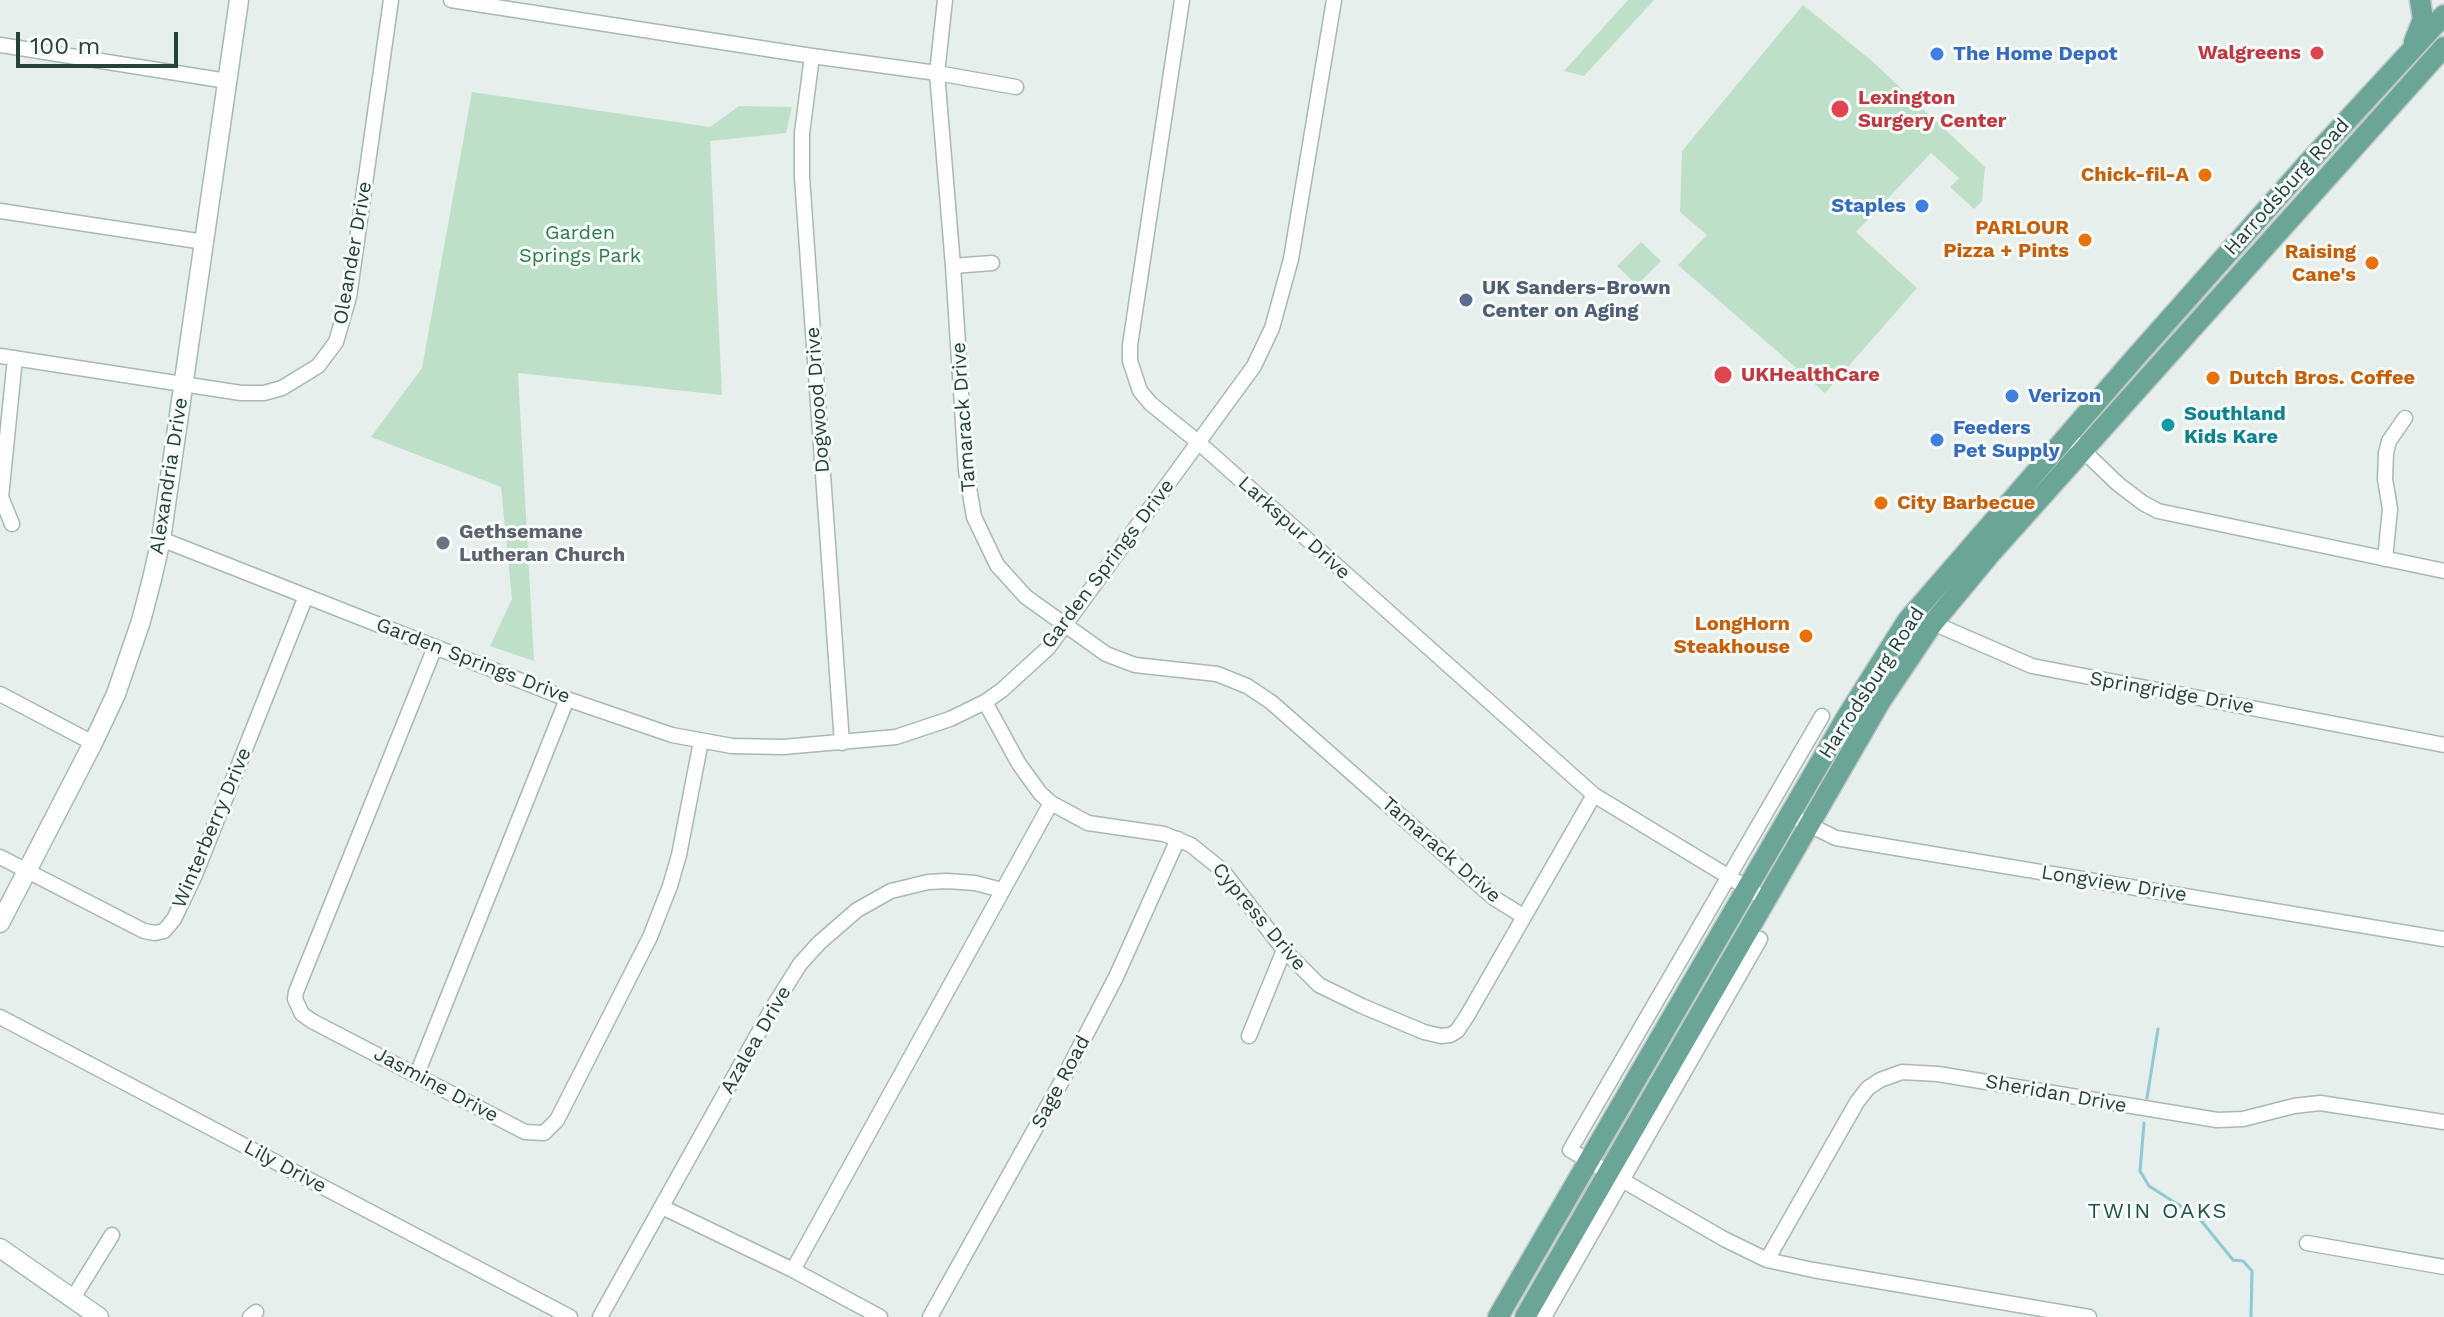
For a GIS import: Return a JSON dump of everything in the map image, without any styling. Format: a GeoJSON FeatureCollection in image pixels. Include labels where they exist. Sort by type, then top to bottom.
{"type":"FeatureCollection","features":[{"type":"Feature","properties":{"kind":"main road"},"geometry":{"type":"LineString","coordinates":[[2408,56],[2423,19],[2420,0]]}},
{"type":"Feature","properties":{"kind":"main road","name":"Harrodsburg Road"},"geometry":{"type":"LineString","coordinates":[[1498,1317],[1789,815],[1907,621],[2307,164],[2444,15]]}},
{"type":"Feature","properties":{"kind":"main road","name":"Harrodsburg Road"},"geometry":{"type":"LineString","coordinates":[[1525,1317],[1617,1176],[1767,900],[1880,702],[1933,623],[1991,553],[2444,47]]}},
{"type":"Feature","properties":{"kind":"street","name":"Alexandria Drive"},"geometry":{"type":"LineString","coordinates":[[0,923],[93,743],[131,651],[161,539],[239,0]]}},
{"type":"Feature","properties":{"kind":"street","name":"Oleander Drive"},"geometry":{"type":"LineString","coordinates":[[8,357],[241,393],[264,393],[282,388],[318,366],[336,342],[349,297],[391,0]]}},
{"type":"Feature","properties":{"kind":"street"},"geometry":{"type":"LineString","coordinates":[[451,0],[1016,87]]}},
{"type":"Feature","properties":{"kind":"street","name":"Tamarack Drive"},"geometry":{"type":"LineString","coordinates":[[945,0],[937,73],[966,470],[974,517],[984,541],[1009,580],[1065,626],[1106,654],[1135,665],[1217,674],[1247,686],[1271,702],[1494,898],[1523,916]]}},
{"type":"Feature","properties":{"kind":"street","name":"Larkspur Drive"},"geometry":{"type":"LineString","coordinates":[[1182,0],[1134,316],[1130,361],[1140,391],[1594,795],[1767,900]]}},
{"type":"Feature","properties":{"kind":"street","name":"Garden Springs Drive"},"geometry":{"type":"LineString","coordinates":[[161,539],[567,699],[647,728],[701,741],[758,747],[874,741],[914,733],[985,702],[1032,664],[1065,626],[1254,366],[1272,328],[1291,259],[1334,0]]}},
{"type":"Feature","properties":{"kind":"street"},"geometry":{"type":"LineString","coordinates":[[0,45],[227,81]]}},
{"type":"Feature","properties":{"kind":"street","name":"Dogwood Drive"},"geometry":{"type":"LineString","coordinates":[[812,56],[802,142],[802,177],[842,743]]}},
{"type":"Feature","properties":{"kind":"street"},"geometry":{"type":"LineString","coordinates":[[0,211],[204,242]]}},
{"type":"Feature","properties":{"kind":"street"},"geometry":{"type":"LineString","coordinates":[[953,266],[992,263]]}},
{"type":"Feature","properties":{"kind":"street"},"geometry":{"type":"LineString","coordinates":[[8,357],[1,497],[12,524]]}},
{"type":"Feature","properties":{"kind":"street"},"geometry":{"type":"LineString","coordinates":[[2385,559],[2390,509],[2385,479],[2386,453],[2389,441],[2405,418]]}},
{"type":"Feature","properties":{"kind":"street"},"geometry":{"type":"LineString","coordinates":[[2067,435],[2118,484],[2158,511],[2444,571]]}},
{"type":"Feature","properties":{"kind":"street","name":"Winterberry Drive"},"geometry":{"type":"LineString","coordinates":[[0,857],[144,931],[164,931],[171,924],[195,875],[306,596]]}},
{"type":"Feature","properties":{"kind":"street","name":"Springridge Drive"},"geometry":{"type":"LineString","coordinates":[[1907,621],[1933,623],[2032,666],[2444,745]]}},
{"type":"Feature","properties":{"kind":"street","name":"Jasmine Drive"},"geometry":{"type":"LineString","coordinates":[[435,647],[295,999],[302,1014],[312,1021],[525,1132],[544,1133],[551,1128],[600,1037],[662,909],[681,846],[701,741]]}},
{"type":"Feature","properties":{"kind":"street"},"geometry":{"type":"LineString","coordinates":[[0,694],[93,743]]}},
{"type":"Feature","properties":{"kind":"street"},"geometry":{"type":"LineString","coordinates":[[417,1074],[567,699]]}},
{"type":"Feature","properties":{"kind":"street","name":"Cypress Drive"},"geometry":{"type":"LineString","coordinates":[[985,702],[1019,764],[1051,803],[1088,823],[1152,832],[1178,839],[1202,852],[1222,870],[1284,950],[1319,985],[1424,1032],[1446,1036],[1457,1031],[1467,1016],[1594,795]]}},
{"type":"Feature","properties":{"kind":"street"},"geometry":{"type":"LineString","coordinates":[[1822,716],[1570,1150],[1724,1239],[1767,1260],[2089,1317]]}},
{"type":"Feature","properties":{"kind":"street"},"geometry":{"type":"LineString","coordinates":[[793,1270],[1051,803]]}},
{"type":"Feature","properties":{"kind":"street","name":"Longview Drive"},"geometry":{"type":"LineString","coordinates":[[1789,815],[1836,838],[2444,939]]}},
{"type":"Feature","properties":{"kind":"street","name":"Sage Road"},"geometry":{"type":"LineString","coordinates":[[930,1317],[1116,977],[1178,839]]}},
{"type":"Feature","properties":{"kind":"street","name":"Azalea Drive"},"geometry":{"type":"LineString","coordinates":[[600,1317],[800,964],[828,935],[876,897],[908,886],[947,881],[975,883],[1002,890]]}},
{"type":"Feature","properties":{"kind":"street"},"geometry":{"type":"LineString","coordinates":[[1544,1317],[1617,1176],[1760,939]]}},
{"type":"Feature","properties":{"kind":"street"},"geometry":{"type":"LineString","coordinates":[[1249,1036],[1284,950]]}},
{"type":"Feature","properties":{"kind":"street","name":"Lily Drive"},"geometry":{"type":"LineString","coordinates":[[0,1017],[570,1317]]}},
{"type":"Feature","properties":{"kind":"street","name":"Sheridan Drive"},"geometry":{"type":"LineString","coordinates":[[1767,1260],[1857,1102],[1868,1088],[1880,1080],[1902,1072],[1938,1074],[2217,1120],[2243,1119],[2320,1103],[2444,1122]]}},
{"type":"Feature","properties":{"kind":"street"},"geometry":{"type":"LineString","coordinates":[[662,1207],[793,1270],[880,1317]]}},
{"type":"Feature","properties":{"kind":"street"},"geometry":{"type":"LineString","coordinates":[[73,1298],[112,1235]]}},
{"type":"Feature","properties":{"kind":"street"},"geometry":{"type":"LineString","coordinates":[[2307,1243],[2444,1267]]}},
{"type":"Feature","properties":{"kind":"street"},"geometry":{"type":"LineString","coordinates":[[0,1248],[99,1317]]}},
{"type":"Feature","properties":{"kind":"green space"},"geometry":{"type":"Polygon","coordinates":[[[1628,0],[1654,0],[1584,76],[1564,71],[1628,0]]]}},
{"type":"Feature","properties":{"kind":"green space"},"geometry":{"type":"Polygon","coordinates":[[[1803,5],[1872,61],[1985,167],[1982,201],[1974,209],[1950,187],[1959,178],[1931,153],[1856,232],[1917,288],[1825,393],[1678,265],[1707,235],[1680,212],[1682,151],[1803,5]]]}},
{"type":"Feature","properties":{"kind":"green space","name":"Garden Springs Park"},"geometry":{"type":"Polygon","coordinates":[[[472,92],[710,127],[739,106],[792,107],[786,133],[710,141],[722,395],[518,373],[534,661],[490,646],[512,599],[501,487],[371,437],[422,368],[472,92]]]}},
{"type":"Feature","properties":{"kind":"green space"},"geometry":{"type":"Polygon","coordinates":[[[1641,242],[1661,261],[1637,285],[1617,266],[1641,242]]]}},
{"type":"Feature","properties":{"kind":"waterway"},"geometry":{"type":"LineString","coordinates":[[2147,1098],[2158,1029]]}},
{"type":"Feature","properties":{"kind":"waterway"},"geometry":{"type":"LineString","coordinates":[[2144,1123],[2140,1171],[2149,1186],[2199,1218],[2233,1260],[2243,1261],[2252,1271],[2251,1317]]}},
{"type":"Feature","properties":{"kind":"place","name":"Walgreens"},"geometry":{"type":"Point","coordinates":[2317,53]}},
{"type":"Feature","properties":{"kind":"place","name":"The Home Depot"},"geometry":{"type":"Point","coordinates":[1937,54]}},
{"type":"Feature","properties":{"kind":"place","name":"Lexington Surgery Center"},"geometry":{"type":"Point","coordinates":[1840,109]}},
{"type":"Feature","properties":{"kind":"place","name":"Chick-fil-A"},"geometry":{"type":"Point","coordinates":[2205,175]}},
{"type":"Feature","properties":{"kind":"place","name":"Staples"},"geometry":{"type":"Point","coordinates":[1922,206]}},
{"type":"Feature","properties":{"kind":"place","name":"PARLOUR Pizza + Pints"},"geometry":{"type":"Point","coordinates":[2085,240]}},
{"type":"Feature","properties":{"kind":"place","name":"Raising Cane's"},"geometry":{"type":"Point","coordinates":[2372,263]}},
{"type":"Feature","properties":{"kind":"place","name":"UK Sanders-Brown Center on Aging"},"geometry":{"type":"Point","coordinates":[1466,300]}},
{"type":"Feature","properties":{"kind":"place","name":"UKHealthCare"},"geometry":{"type":"Point","coordinates":[1723,375]}},
{"type":"Feature","properties":{"kind":"place","name":"Dutch Bros. Coffee"},"geometry":{"type":"Point","coordinates":[2213,378]}},
{"type":"Feature","properties":{"kind":"place","name":"Verizon"},"geometry":{"type":"Point","coordinates":[2012,396]}},
{"type":"Feature","properties":{"kind":"place","name":"Southland Kids Kare"},"geometry":{"type":"Point","coordinates":[2168,425]}},
{"type":"Feature","properties":{"kind":"place","name":"Feeders Pet Supply"},"geometry":{"type":"Point","coordinates":[1937,440]}},
{"type":"Feature","properties":{"kind":"place","name":"City Barbecue"},"geometry":{"type":"Point","coordinates":[1881,503]}},
{"type":"Feature","properties":{"kind":"place","name":"Gethsemane Lutheran Church"},"geometry":{"type":"Point","coordinates":[443,543]}},
{"type":"Feature","properties":{"kind":"place","name":"LongHorn Steakhouse"},"geometry":{"type":"Point","coordinates":[1806,636]}},
{"type":"Feature","properties":{"kind":"district","name":"TWIN OAKS"},"geometry":{"type":"Point","coordinates":[2158,1212]}}]}
